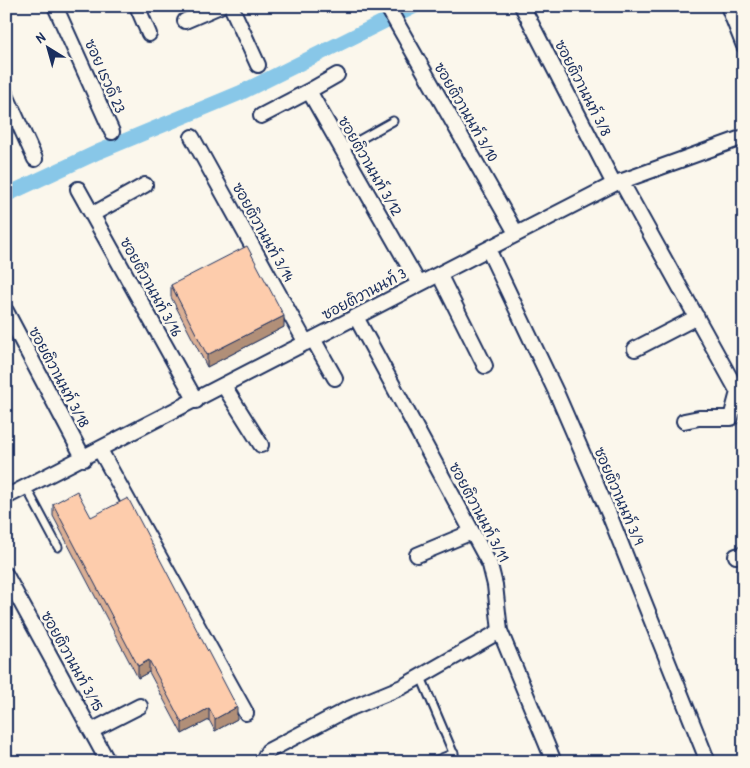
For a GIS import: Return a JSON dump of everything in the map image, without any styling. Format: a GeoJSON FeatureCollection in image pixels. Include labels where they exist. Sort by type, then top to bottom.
{"type":"FeatureCollection","features":[{"type":"Feature","properties":{"kind":"street","name":"ซอย เรวดี 23"},"geometry":{"type":"LineString","coordinates":[[55,6],[112,132]]}},
{"type":"Feature","properties":{"kind":"street"},"geometry":{"type":"LineString","coordinates":[[136,6],[149,34]]}},
{"type":"Feature","properties":{"kind":"street"},"geometry":{"type":"LineString","coordinates":[[185,21],[220,6]]}},
{"type":"Feature","properties":{"kind":"street"},"geometry":{"type":"LineString","coordinates":[[231,6],[258,65]]}},
{"type":"Feature","properties":{"kind":"street","name":"ซอยติวานนท์ 3/10"},"geometry":{"type":"LineString","coordinates":[[388,6],[516,233]]}},
{"type":"Feature","properties":{"kind":"street","name":"ซอยติวานนท์ 3/8"},"geometry":{"type":"LineString","coordinates":[[522,6],[618,182],[697,317],[738,392],[731,418],[699,418],[684,421]]}},
{"type":"Feature","properties":{"kind":"street"},"geometry":{"type":"LineString","coordinates":[[728,6],[744,46]]}},
{"type":"Feature","properties":{"kind":"street"},"geometry":{"type":"LineString","coordinates":[[260,116],[336,75]]}},
{"type":"Feature","properties":{"kind":"street","name":"ซอยติวานนท์ 3/12"},"geometry":{"type":"LineString","coordinates":[[309,91],[419,284]]}},
{"type":"Feature","properties":{"kind":"street"},"geometry":{"type":"LineString","coordinates":[[6,95],[35,160]]}},
{"type":"Feature","properties":{"kind":"street","name":"ซอยติวานนท์ 3"},"geometry":{"type":"LineString","coordinates":[[6,498],[618,182],[744,136]]}},
{"type":"Feature","properties":{"kind":"street","name":"ซอยติวานนท์ 3/14"},"geometry":{"type":"LineString","coordinates":[[192,137],[309,341],[335,378]]}},
{"type":"Feature","properties":{"kind":"street"},"geometry":{"type":"LineString","coordinates":[[93,214],[145,185]]}},
{"type":"Feature","properties":{"kind":"street","name":"ซอยติวานนท์ 3/16"},"geometry":{"type":"LineString","coordinates":[[78,189],[196,401]]}},
{"type":"Feature","properties":{"kind":"street","name":"ซอยติวานนท์ 3/9"},"geometry":{"type":"LineString","coordinates":[[488,249],[556,392],[609,514],[708,762]]}},
{"type":"Feature","properties":{"kind":"street"},"geometry":{"type":"LineString","coordinates":[[439,274],[485,366]]}},
{"type":"Feature","properties":{"kind":"street","name":"ซอยติวานนท์ 3/18"},"geometry":{"type":"LineString","coordinates":[[6,311],[84,459]]}},
{"type":"Feature","properties":{"kind":"street","name":"ซอยติวานนท์ 3/11"},"geometry":{"type":"LineString","coordinates":[[356,317],[494,574],[500,631],[554,762]]}},
{"type":"Feature","properties":{"kind":"street"},"geometry":{"type":"LineString","coordinates":[[635,349],[697,317]]}},
{"type":"Feature","properties":{"kind":"street"},"geometry":{"type":"LineString","coordinates":[[224,386],[261,445]]}},
{"type":"Feature","properties":{"kind":"street"},"geometry":{"type":"LineString","coordinates":[[100,450],[246,713]]}},
{"type":"Feature","properties":{"kind":"street"},"geometry":{"type":"LineString","coordinates":[[417,555],[472,532]]}},
{"type":"Feature","properties":{"kind":"street","name":"ซอยติวานนท์ 3/15"},"geometry":{"type":"LineString","coordinates":[[6,575],[108,762]]}},
{"type":"Feature","properties":{"kind":"street"},"geometry":{"type":"LineString","coordinates":[[262,762],[268,751],[284,742],[346,710],[386,695],[500,631]]}},
{"type":"Feature","properties":{"kind":"street"},"geometry":{"type":"LineString","coordinates":[[91,731],[140,706]]}},
{"type":"Feature","properties":{"kind":"lane"},"geometry":{"type":"LineString","coordinates":[[342,150],[393,121]]}},
{"type":"Feature","properties":{"kind":"lane"},"geometry":{"type":"LineString","coordinates":[[26,488],[58,547]]}},
{"type":"Feature","properties":{"kind":"lane"},"geometry":{"type":"LineString","coordinates":[[421,677],[457,762]]}},
{"type":"Feature","properties":{"kind":"lane"},"geometry":{"type":"LineString","coordinates":[[432,762],[454,754]]}},
{"type":"Feature","properties":{"kind":"building"},"geometry":{"type":"Polygon","coordinates":[[[247,246],[284,316],[207,355],[171,285],[247,246]]]}},
{"type":"Feature","properties":{"kind":"building"},"geometry":{"type":"Polygon","coordinates":[[[77,491],[91,517],[128,498],[237,707],[215,719],[209,708],[182,723],[149,660],[138,666],[53,504],[77,491]]]}},
{"type":"Feature","properties":{"kind":"waterway"},"geometry":{"type":"LineString","coordinates":[[6,195],[98,152],[240,93],[415,6]]}}]}
